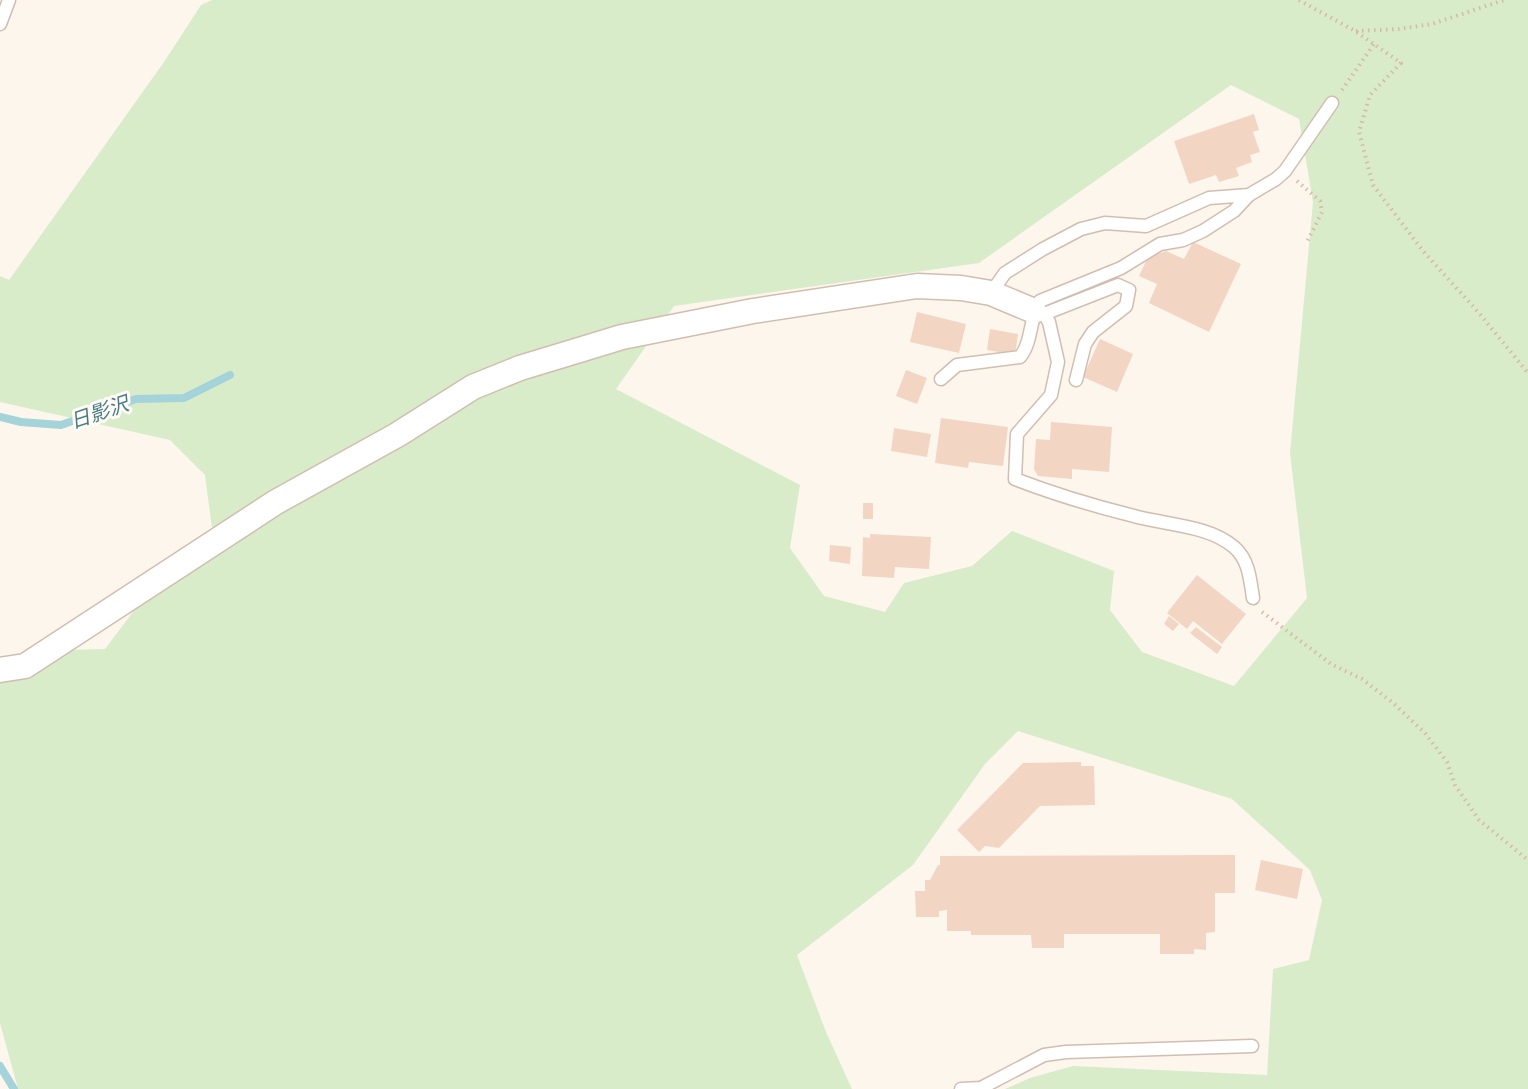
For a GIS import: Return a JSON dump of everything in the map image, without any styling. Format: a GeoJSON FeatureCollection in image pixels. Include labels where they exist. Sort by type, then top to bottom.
{"type":"FeatureCollection","features":[{"type":"Feature","properties":{"kind":"street"},"geometry":{"type":"LineString","coordinates":[[0,670],[25,666],[276,502],[397,435],[473,387],[520,368],[622,337],[753,311],[917,286],[960,288],[991,294],[1039,312]]}},
{"type":"Feature","properties":{"kind":"lane"},"geometry":{"type":"LineString","coordinates":[[0,24],[9,0]]}},
{"type":"Feature","properties":{"kind":"lane"},"geometry":{"type":"LineString","coordinates":[[941,379],[957,365],[1020,357],[1027,349],[1040,302],[1121,268],[1160,244],[1183,240],[1203,231],[1234,211],[1249,195],[1285,171],[1332,103]]}},
{"type":"Feature","properties":{"kind":"lane"},"geometry":{"type":"LineString","coordinates":[[991,294],[1005,273],[1081,229],[1105,223],[1146,226],[1209,198],[1249,195]]}},
{"type":"Feature","properties":{"kind":"lane"},"geometry":{"type":"LineString","coordinates":[[1039,312],[1118,285],[1129,290],[1126,306],[1094,332],[1085,344],[1076,380]]}},
{"type":"Feature","properties":{"kind":"lane"},"geometry":{"type":"LineString","coordinates":[[1039,312],[1049,322],[1058,362],[1051,395],[1017,434],[1015,479],[1039,489],[1134,516],[1209,533],[1234,547],[1246,561],[1253,598]]}},
{"type":"Feature","properties":{"kind":"lane"},"geometry":{"type":"LineString","coordinates":[[960,1089],[981,1088],[1044,1055],[1066,1052],[1252,1046]]}},
{"type":"Feature","properties":{"kind":"path"},"geometry":{"type":"LineString","coordinates":[[1299,0],[1355,31],[1401,63],[1370,95],[1359,132],[1373,185],[1423,251],[1479,313],[1528,373]]}},
{"type":"Feature","properties":{"kind":"path"},"geometry":{"type":"LineString","coordinates":[[1355,31],[1399,29],[1431,24],[1503,0]]}},
{"type":"Feature","properties":{"kind":"path"},"geometry":{"type":"LineString","coordinates":[[1332,103],[1374,44]]}},
{"type":"Feature","properties":{"kind":"path"},"geometry":{"type":"LineString","coordinates":[[1285,171],[1320,201],[1322,212],[1306,244]]}},
{"type":"Feature","properties":{"kind":"path"},"geometry":{"type":"LineString","coordinates":[[1253,598],[1263,614],[1331,664],[1362,679],[1392,702],[1417,726],[1447,762],[1455,785],[1479,820],[1528,860]]}},
{"type":"Feature","properties":{"kind":"green space"},"geometry":{"type":"Polygon","coordinates":[[[212,0],[1528,0],[1528,1089],[1005,1089],[1030,1078],[1073,1066],[1267,1075],[1273,969],[1309,960],[1322,900],[1310,870],[1232,799],[1018,731],[985,764],[913,865],[797,955],[826,1032],[852,1089],[18,1089],[0,1023],[0,682],[65,650],[105,649],[142,600],[210,556],[212,528],[205,475],[170,440],[0,402],[0,276],[9,280],[164,62],[201,5],[212,0]],[[1231,85],[979,263],[674,306],[616,389],[800,485],[790,548],[824,596],[885,612],[904,583],[972,566],[1012,531],[1114,571],[1110,610],[1142,652],[1234,686],[1307,598],[1290,453],[1313,202],[1299,119],[1231,85]]]}},
{"type":"Feature","properties":{"kind":"building"},"geometry":{"type":"Polygon","coordinates":[[[1254,114],[1259,130],[1253,132],[1260,152],[1250,155],[1252,162],[1236,168],[1239,176],[1219,182],[1216,175],[1189,184],[1174,141],[1254,114]]]}},
{"type":"Feature","properties":{"kind":"building"},"geometry":{"type":"Polygon","coordinates":[[[1193,242],[1241,264],[1209,332],[1149,303],[1157,284],[1139,276],[1148,257],[1166,251],[1184,259],[1193,242]]]}},
{"type":"Feature","properties":{"kind":"building"},"geometry":{"type":"Polygon","coordinates":[[[917,312],[966,324],[959,353],[910,342],[917,312]]]}},
{"type":"Feature","properties":{"kind":"building"},"geometry":{"type":"Polygon","coordinates":[[[990,329],[1018,334],[1015,355],[987,350],[990,329]]]}},
{"type":"Feature","properties":{"kind":"building"},"geometry":{"type":"Polygon","coordinates":[[[1100,339],[1133,354],[1117,392],[1083,377],[1100,339]]]}},
{"type":"Feature","properties":{"kind":"building"},"geometry":{"type":"Polygon","coordinates":[[[906,370],[927,378],[917,404],[896,396],[906,370]]]}},
{"type":"Feature","properties":{"kind":"building"},"geometry":{"type":"Polygon","coordinates":[[[941,418],[1008,427],[1003,466],[969,462],[968,468],[935,463],[941,418]]]}},
{"type":"Feature","properties":{"kind":"building"},"geometry":{"type":"Polygon","coordinates":[[[1051,422],[1112,427],[1109,472],[1072,469],[1072,479],[1038,476],[1034,469],[1036,439],[1050,440],[1051,422]]]}},
{"type":"Feature","properties":{"kind":"building"},"geometry":{"type":"Polygon","coordinates":[[[894,428],[931,434],[927,457],[891,451],[894,428]]]}},
{"type":"Feature","properties":{"kind":"building"},"geometry":{"type":"Polygon","coordinates":[[[863,503],[873,503],[873,519],[863,519],[863,503]]]}},
{"type":"Feature","properties":{"kind":"building"},"geometry":{"type":"Polygon","coordinates":[[[870,534],[931,537],[929,569],[895,567],[894,578],[862,576],[863,537],[870,538],[870,534]]]}},
{"type":"Feature","properties":{"kind":"building"},"geometry":{"type":"Polygon","coordinates":[[[830,545],[851,547],[850,564],[829,561],[830,545]]]}},
{"type":"Feature","properties":{"kind":"building"},"geometry":{"type":"Polygon","coordinates":[[[1197,575],[1246,614],[1222,644],[1193,621],[1187,629],[1167,613],[1197,575]]]}},
{"type":"Feature","properties":{"kind":"building"},"geometry":{"type":"Polygon","coordinates":[[[1169,616],[1179,624],[1173,631],[1164,624],[1169,616]]]}},
{"type":"Feature","properties":{"kind":"building"},"geometry":{"type":"Polygon","coordinates":[[[1196,627],[1222,647],[1217,654],[1190,633],[1196,627]]]}},
{"type":"Feature","properties":{"kind":"building"},"geometry":{"type":"Polygon","coordinates":[[[1081,762],[1081,766],[1094,766],[1095,805],[1040,806],[999,848],[985,846],[979,852],[957,830],[1023,763],[1081,762]]]}},
{"type":"Feature","properties":{"kind":"building"},"geometry":{"type":"Polygon","coordinates":[[[1235,855],[1235,893],[1215,893],[1215,932],[1206,933],[1206,950],[1194,949],[1194,954],[1160,954],[1160,934],[1064,934],[1064,948],[1032,948],[1031,935],[971,935],[971,931],[947,931],[947,910],[939,911],[939,917],[916,917],[915,891],[925,891],[925,880],[930,880],[940,865],[940,856],[1235,855]]]}},
{"type":"Feature","properties":{"kind":"building"},"geometry":{"type":"Polygon","coordinates":[[[1261,860],[1303,869],[1297,899],[1255,890],[1261,860]]]}},
{"type":"Feature","properties":{"kind":"waterway","name":"日影沢"},"geometry":{"type":"LineString","coordinates":[[0,417],[21,422],[61,425],[136,399],[184,398],[230,375]]}},
{"type":"Feature","properties":{"kind":"waterway","name":"日影沢"},"geometry":{"type":"LineString","coordinates":[[0,1066],[14,1089]]}}]}
